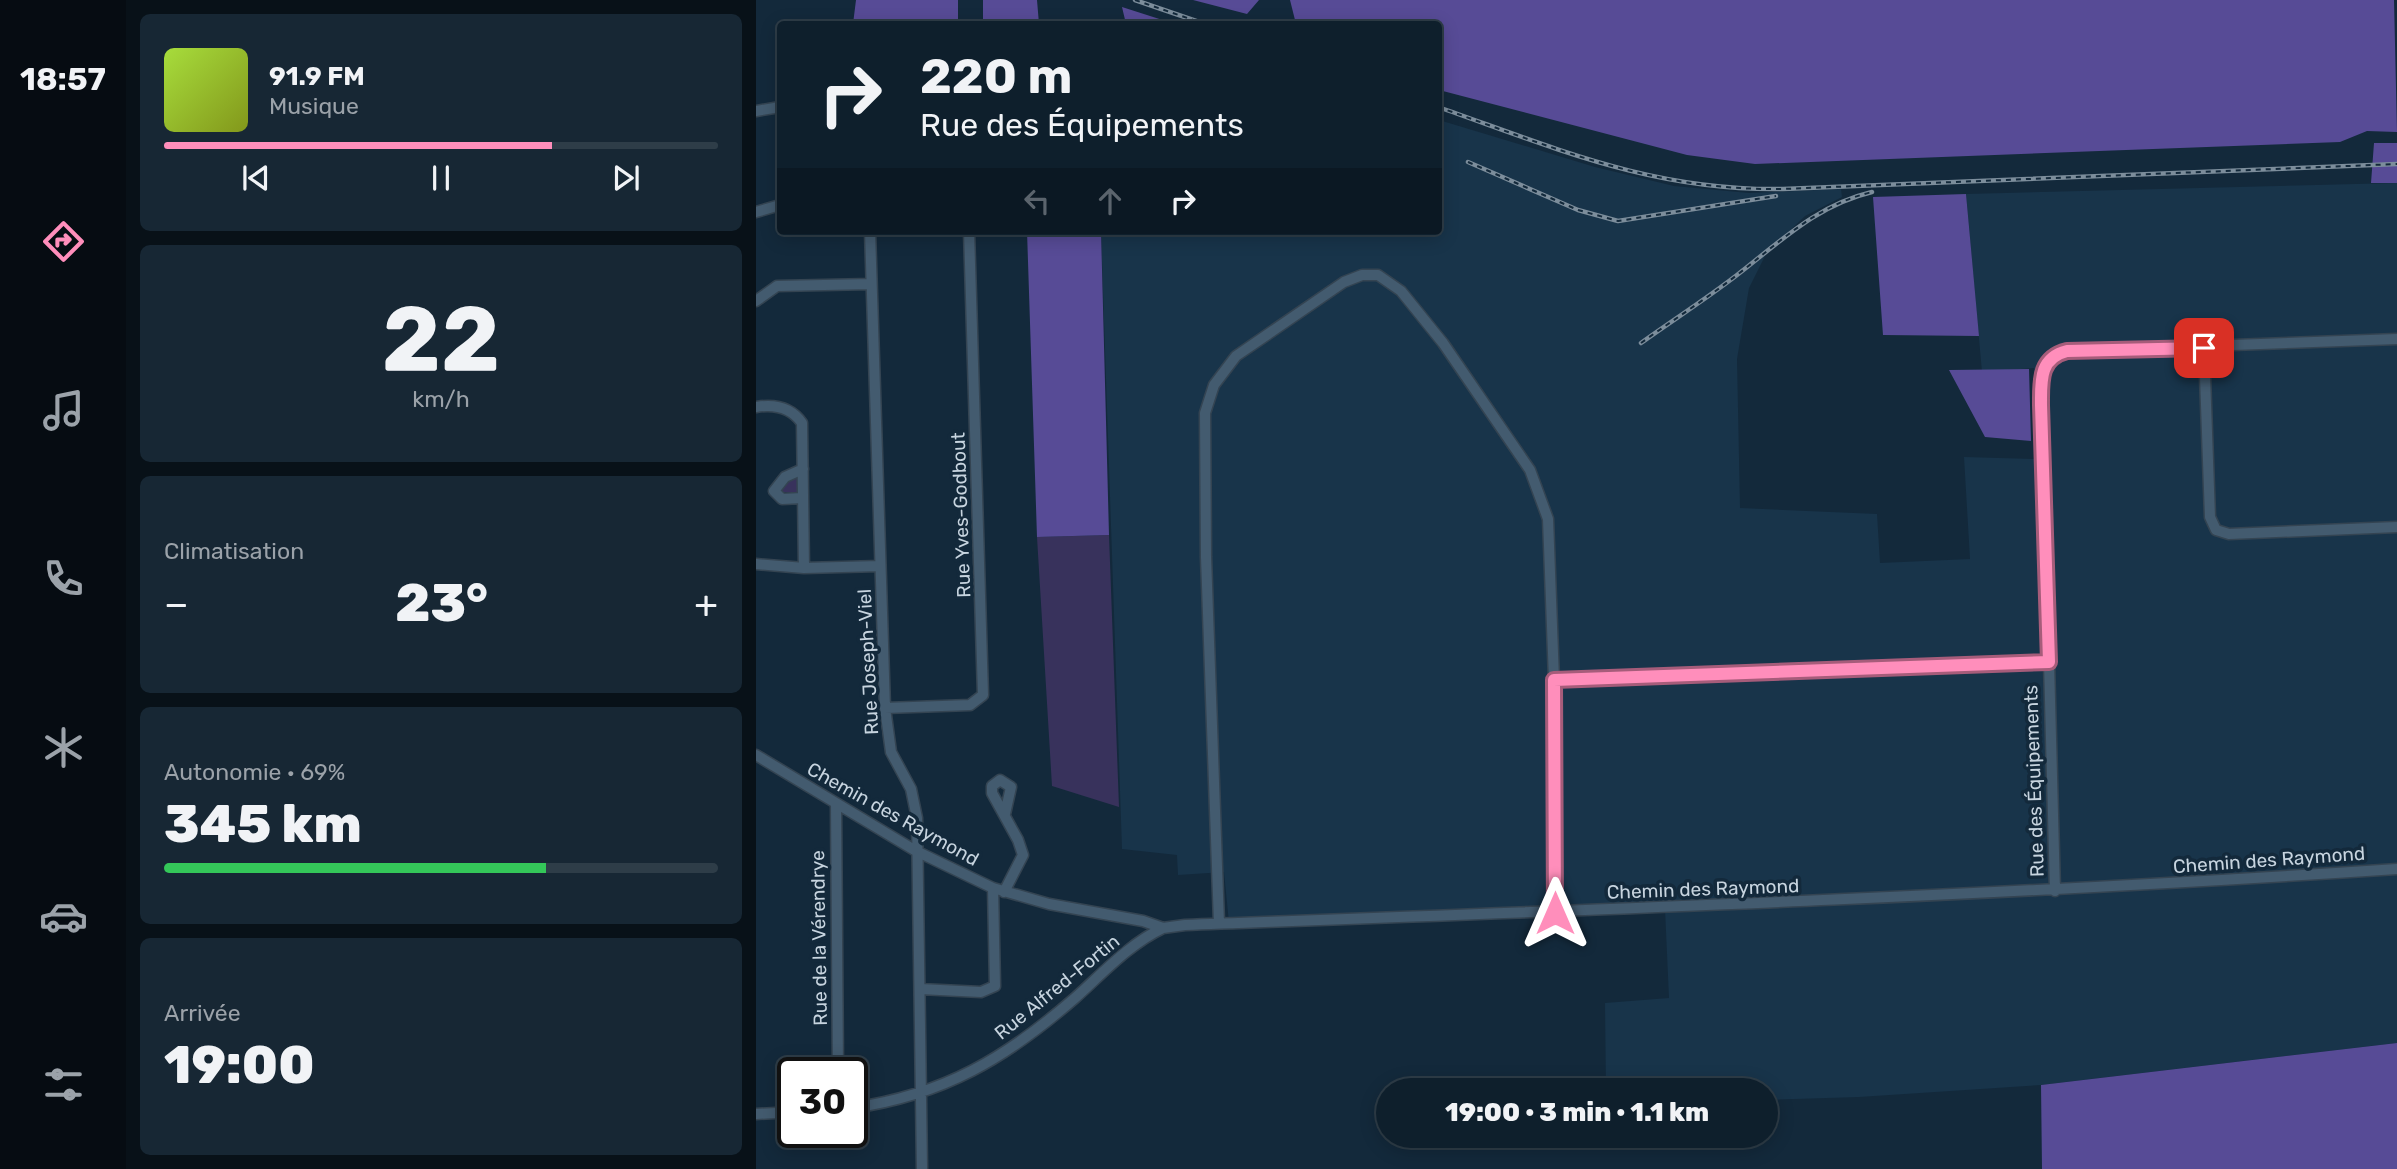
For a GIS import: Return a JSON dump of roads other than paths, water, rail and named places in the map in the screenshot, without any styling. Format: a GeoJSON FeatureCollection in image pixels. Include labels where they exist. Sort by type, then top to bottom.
{"type":"FeatureCollection","features":[{"type":"Feature","properties":{"kind":"street"},"geometry":{"type":"LineString","coordinates":[[756,111],[777,108]]}},
{"type":"Feature","properties":{"kind":"street"},"geometry":{"type":"LineString","coordinates":[[756,212],[777,206]]}},
{"type":"Feature","properties":{"kind":"street","name":"Rue Joseph-Viel"},"geometry":{"type":"LineString","coordinates":[[870,235],[884,708],[891,752],[911,789],[917,818],[922,1169]]}},
{"type":"Feature","properties":{"kind":"street","name":"Rue Yves-Godbout"},"geometry":{"type":"LineString","coordinates":[[884,708],[970,705],[983,695],[969,235]]}},
{"type":"Feature","properties":{"kind":"street"},"geometry":{"type":"LineString","coordinates":[[1219,923],[1206,557],[1205,413],[1223,371],[1256,340],[1343,282],[1362,275],[1378,275],[1401,291],[1443,344],[1538,486],[1548,519],[1554,680],[1555,913]]}},
{"type":"Feature","properties":{"kind":"street"},"geometry":{"type":"LineString","coordinates":[[756,301],[777,286],[871,284]]}},
{"type":"Feature","properties":{"kind":"street"},"geometry":{"type":"LineString","coordinates":[[2049,662],[2041,405],[2041,374],[2045,365],[2058,353],[2067,351],[2397,339]]}},
{"type":"Feature","properties":{"kind":"street"},"geometry":{"type":"LineString","coordinates":[[2204,348],[2210,517],[2216,530],[2229,534],[2397,527]]}},
{"type":"Feature","properties":{"kind":"street"},"geometry":{"type":"LineString","coordinates":[[756,407],[781,407],[797,417],[803,432],[804,568]]}},
{"type":"Feature","properties":{"kind":"street"},"geometry":{"type":"LineString","coordinates":[[803,469],[785,477],[774,491],[782,499],[803,498]]}},
{"type":"Feature","properties":{"kind":"street"},"geometry":{"type":"LineString","coordinates":[[756,564],[804,568],[880,566]]}},
{"type":"Feature","properties":{"kind":"street","name":"Rue des Équipements"},"geometry":{"type":"LineString","coordinates":[[1554,680],[2049,662],[2055,891]]}},
{"type":"Feature","properties":{"kind":"street","name":"Chemin des Raymond"},"geometry":{"type":"LineString","coordinates":[[756,755],[916,851],[998,890],[1163,928],[1219,923],[1555,913],[2055,891],[2397,869]]}},
{"type":"Feature","properties":{"kind":"street","name":"Rue de la Vérendrye"},"geometry":{"type":"LineString","coordinates":[[835,804],[838,1057]]}},
{"type":"Feature","properties":{"kind":"street"},"geometry":{"type":"LineString","coordinates":[[920,989],[981,992],[995,986],[998,890],[1023,855],[1005,814]]}},
{"type":"Feature","properties":{"kind":"street","name":"Rue Alfred-Fortin"},"geometry":{"type":"LineString","coordinates":[[868,1105],[920,1095],[964,1077],[1021,1042],[1134,946],[1163,928]]}},
{"type":"Feature","properties":{"kind":"street"},"geometry":{"type":"LineString","coordinates":[[756,1114],[777,1113]]}},
{"type":"Feature","properties":{"kind":"railway"},"geometry":{"type":"LineString","coordinates":[[1135,0],[1196,21]]}},
{"type":"Feature","properties":{"kind":"railway"},"geometry":{"type":"LineString","coordinates":[[1442,108],[1607,164],[1648,175],[1736,188],[1783,189],[2397,164]]}},
{"type":"Feature","properties":{"kind":"railway"},"geometry":{"type":"LineString","coordinates":[[1468,162],[1578,210],[1618,221],[1776,196]]}},
{"type":"Feature","properties":{"kind":"railway"},"geometry":{"type":"LineString","coordinates":[[1641,343],[1725,284],[1800,226],[1834,206],[1872,192]]}}]}
